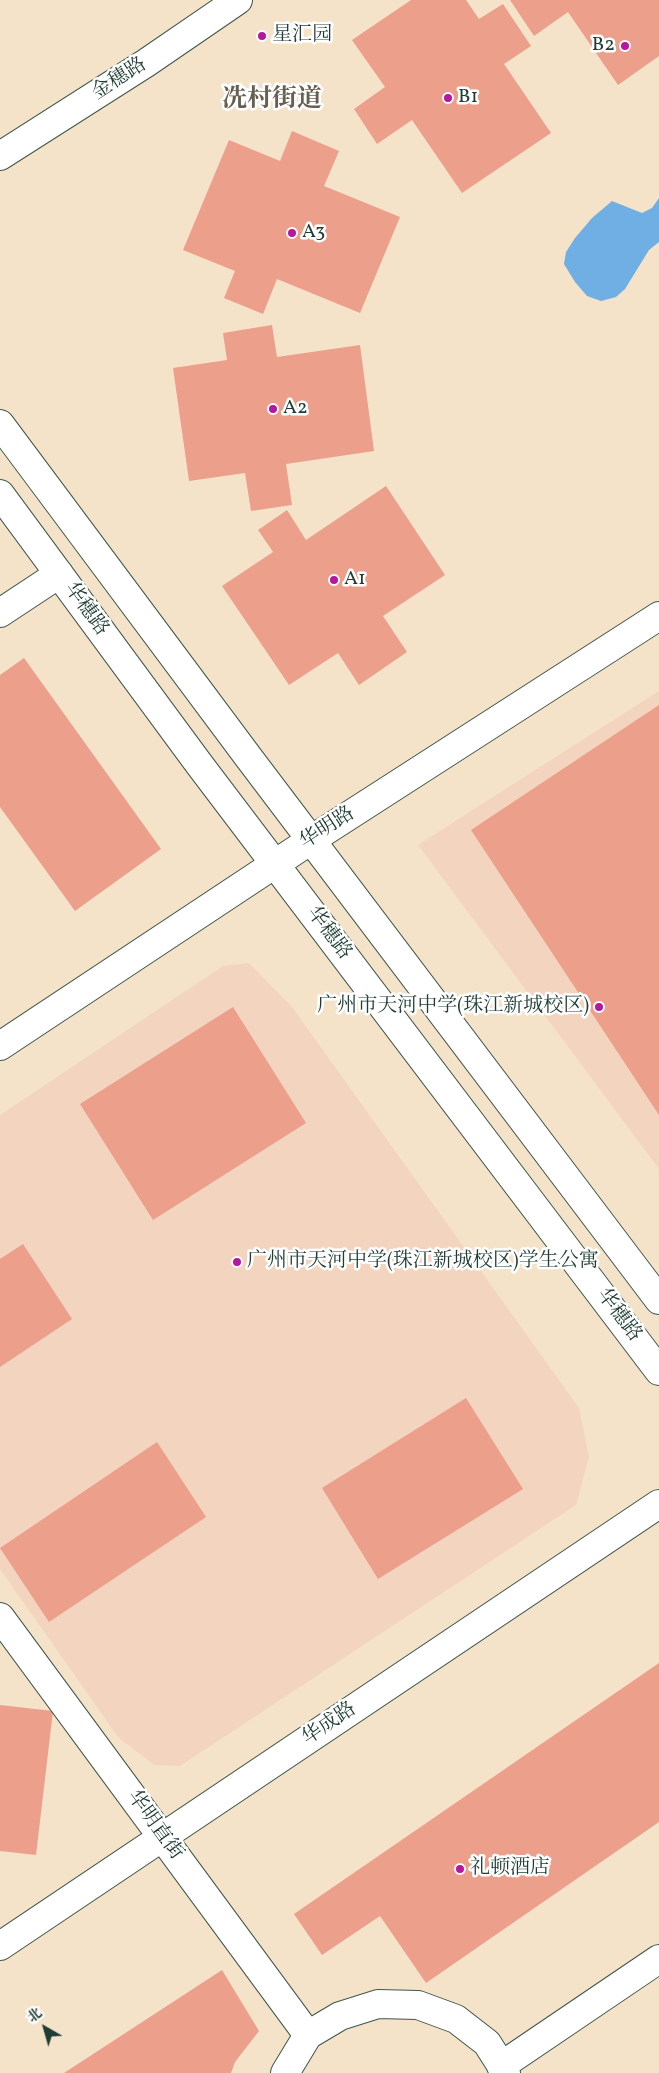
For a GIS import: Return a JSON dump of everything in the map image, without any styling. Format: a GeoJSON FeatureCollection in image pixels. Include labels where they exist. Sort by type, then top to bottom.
{"type":"FeatureCollection","features":[{"type":"Feature","properties":{"kind":"street","name":"金穗路"},"geometry":{"type":"LineString","coordinates":[[0,156],[146,63],[238,0]]}},
{"type":"Feature","properties":{"kind":"street"},"geometry":{"type":"LineString","coordinates":[[0,424],[311,840],[659,1300]]}},
{"type":"Feature","properties":{"kind":"street","name":"华穗路"},"geometry":{"type":"LineString","coordinates":[[0,494],[275,864],[659,1372]]}},
{"type":"Feature","properties":{"kind":"street"},"geometry":{"type":"LineString","coordinates":[[0,613],[59,574]]}},
{"type":"Feature","properties":{"kind":"street","name":"华明路"},"geometry":{"type":"LineString","coordinates":[[0,1046],[311,840],[659,616]]}},
{"type":"Feature","properties":{"kind":"street","name":"华成路"},"geometry":{"type":"LineString","coordinates":[[0,1946],[659,1504]]}},
{"type":"Feature","properties":{"kind":"street","name":"华明直街"},"geometry":{"type":"LineString","coordinates":[[0,1617],[308,2035]]}},
{"type":"Feature","properties":{"kind":"street"},"geometry":{"type":"LineString","coordinates":[[285,2073],[308,2035],[340,2016],[378,2004],[418,2005],[456,2019],[487,2043],[503,2069],[659,1960]]}},
{"type":"Feature","properties":{"kind":"shaded area","name":"广州市天河中学(珠江新城校区)"},"geometry":{"type":"Polygon","coordinates":[[[659,691],[659,1169],[418,845],[659,691]]]}},
{"type":"Feature","properties":{"kind":"shaded area","name":"广州市天河中学(珠江新城校区)学生公寓"},"geometry":{"type":"Polygon","coordinates":[[[249,963],[292,1007],[579,1408],[589,1457],[576,1505],[180,1766],[154,1765],[118,1737],[0,1569],[0,1115],[223,966],[249,963]]]}},
{"type":"Feature","properties":{"kind":"water"},"geometry":{"type":"Polygon","coordinates":[[[659,198],[659,242],[649,250],[625,289],[616,297],[601,301],[587,296],[575,282],[564,264],[566,252],[575,238],[592,218],[612,201],[642,213],[652,208],[659,198]]]}},
{"type":"Feature","properties":{"kind":"building","name":"B1"},"geometry":{"type":"Polygon","coordinates":[[[411,0],[466,0],[479,19],[503,4],[531,46],[504,64],[551,133],[462,193],[412,120],[377,144],[354,109],[385,87],[352,40],[411,0]]]}},
{"type":"Feature","properties":{"kind":"building","name":"B2"},"geometry":{"type":"Polygon","coordinates":[[[510,0],[659,0],[659,56],[618,85],[568,12],[534,36],[510,0]]]}},
{"type":"Feature","properties":{"kind":"building","name":"A3"},"geometry":{"type":"Polygon","coordinates":[[[292,131],[339,151],[324,186],[400,217],[360,313],[277,279],[263,314],[224,298],[235,271],[183,250],[229,140],[280,161],[292,131]]]}},
{"type":"Feature","properties":{"kind":"building","name":"A2"},"geometry":{"type":"Polygon","coordinates":[[[272,325],[277,357],[360,345],[374,451],[286,464],[292,505],[251,511],[245,473],[189,481],[173,368],[227,360],[223,333],[272,325]]]}},
{"type":"Feature","properties":{"kind":"building","name":"A1"},"geometry":{"type":"Polygon","coordinates":[[[386,486],[445,575],[383,616],[407,652],[359,685],[338,653],[289,685],[222,586],[273,552],[258,530],[287,510],[306,540],[386,486]]]}},
{"type":"Feature","properties":{"kind":"building"},"geometry":{"type":"Polygon","coordinates":[[[24,658],[161,849],[75,911],[0,807],[0,675],[24,658]]]}},
{"type":"Feature","properties":{"kind":"building","name":"广州市天河中学(珠江新城校区)"},"geometry":{"type":"Polygon","coordinates":[[[659,705],[659,1115],[471,830],[659,705]]]}},
{"type":"Feature","properties":{"kind":"building"},"geometry":{"type":"Polygon","coordinates":[[[233,1007],[306,1123],[153,1220],[80,1104],[233,1007]]]}},
{"type":"Feature","properties":{"kind":"building"},"geometry":{"type":"Polygon","coordinates":[[[23,1244],[72,1319],[0,1367],[0,1259],[23,1244]]]}},
{"type":"Feature","properties":{"kind":"building"},"geometry":{"type":"Polygon","coordinates":[[[466,1398],[523,1489],[378,1579],[322,1488],[466,1398]]]}},
{"type":"Feature","properties":{"kind":"building"},"geometry":{"type":"Polygon","coordinates":[[[157,1442],[206,1517],[49,1622],[0,1548],[157,1442]]]}},
{"type":"Feature","properties":{"kind":"building"},"geometry":{"type":"Polygon","coordinates":[[[659,1663],[659,1822],[426,1983],[380,1916],[322,1955],[294,1914],[659,1663]]]}},
{"type":"Feature","properties":{"kind":"building"},"geometry":{"type":"Polygon","coordinates":[[[0,1705],[53,1711],[36,1855],[0,1851],[0,1705]]]}},
{"type":"Feature","properties":{"kind":"building"},"geometry":{"type":"Polygon","coordinates":[[[222,1970],[259,2031],[235,2062],[231,2073],[64,2073],[222,1970]]]}},
{"type":"Feature","properties":{"kind":"place","name":"星汇园"},"geometry":{"type":"Point","coordinates":[262,36]}},
{"type":"Feature","properties":{"kind":"place","name":"B2"},"geometry":{"type":"Point","coordinates":[625,46]}},
{"type":"Feature","properties":{"kind":"place","name":"B1"},"geometry":{"type":"Point","coordinates":[448,98]}},
{"type":"Feature","properties":{"kind":"place","name":"A3"},"geometry":{"type":"Point","coordinates":[292,233]}},
{"type":"Feature","properties":{"kind":"place","name":"A2"},"geometry":{"type":"Point","coordinates":[273,409]}},
{"type":"Feature","properties":{"kind":"place","name":"A1"},"geometry":{"type":"Point","coordinates":[334,580]}},
{"type":"Feature","properties":{"kind":"place","name":"广州市天河中学(珠江新城校区)"},"geometry":{"type":"Point","coordinates":[599,1007]}},
{"type":"Feature","properties":{"kind":"place","name":"广州市天河中学(珠江新城校区)学生公寓"},"geometry":{"type":"Point","coordinates":[237,1262]}},
{"type":"Feature","properties":{"kind":"place","name":"礼顿酒店"},"geometry":{"type":"Point","coordinates":[460,1869]}},
{"type":"Feature","properties":{"kind":"district","name":"冼村街道"},"geometry":{"type":"Point","coordinates":[272,101]}}]}
